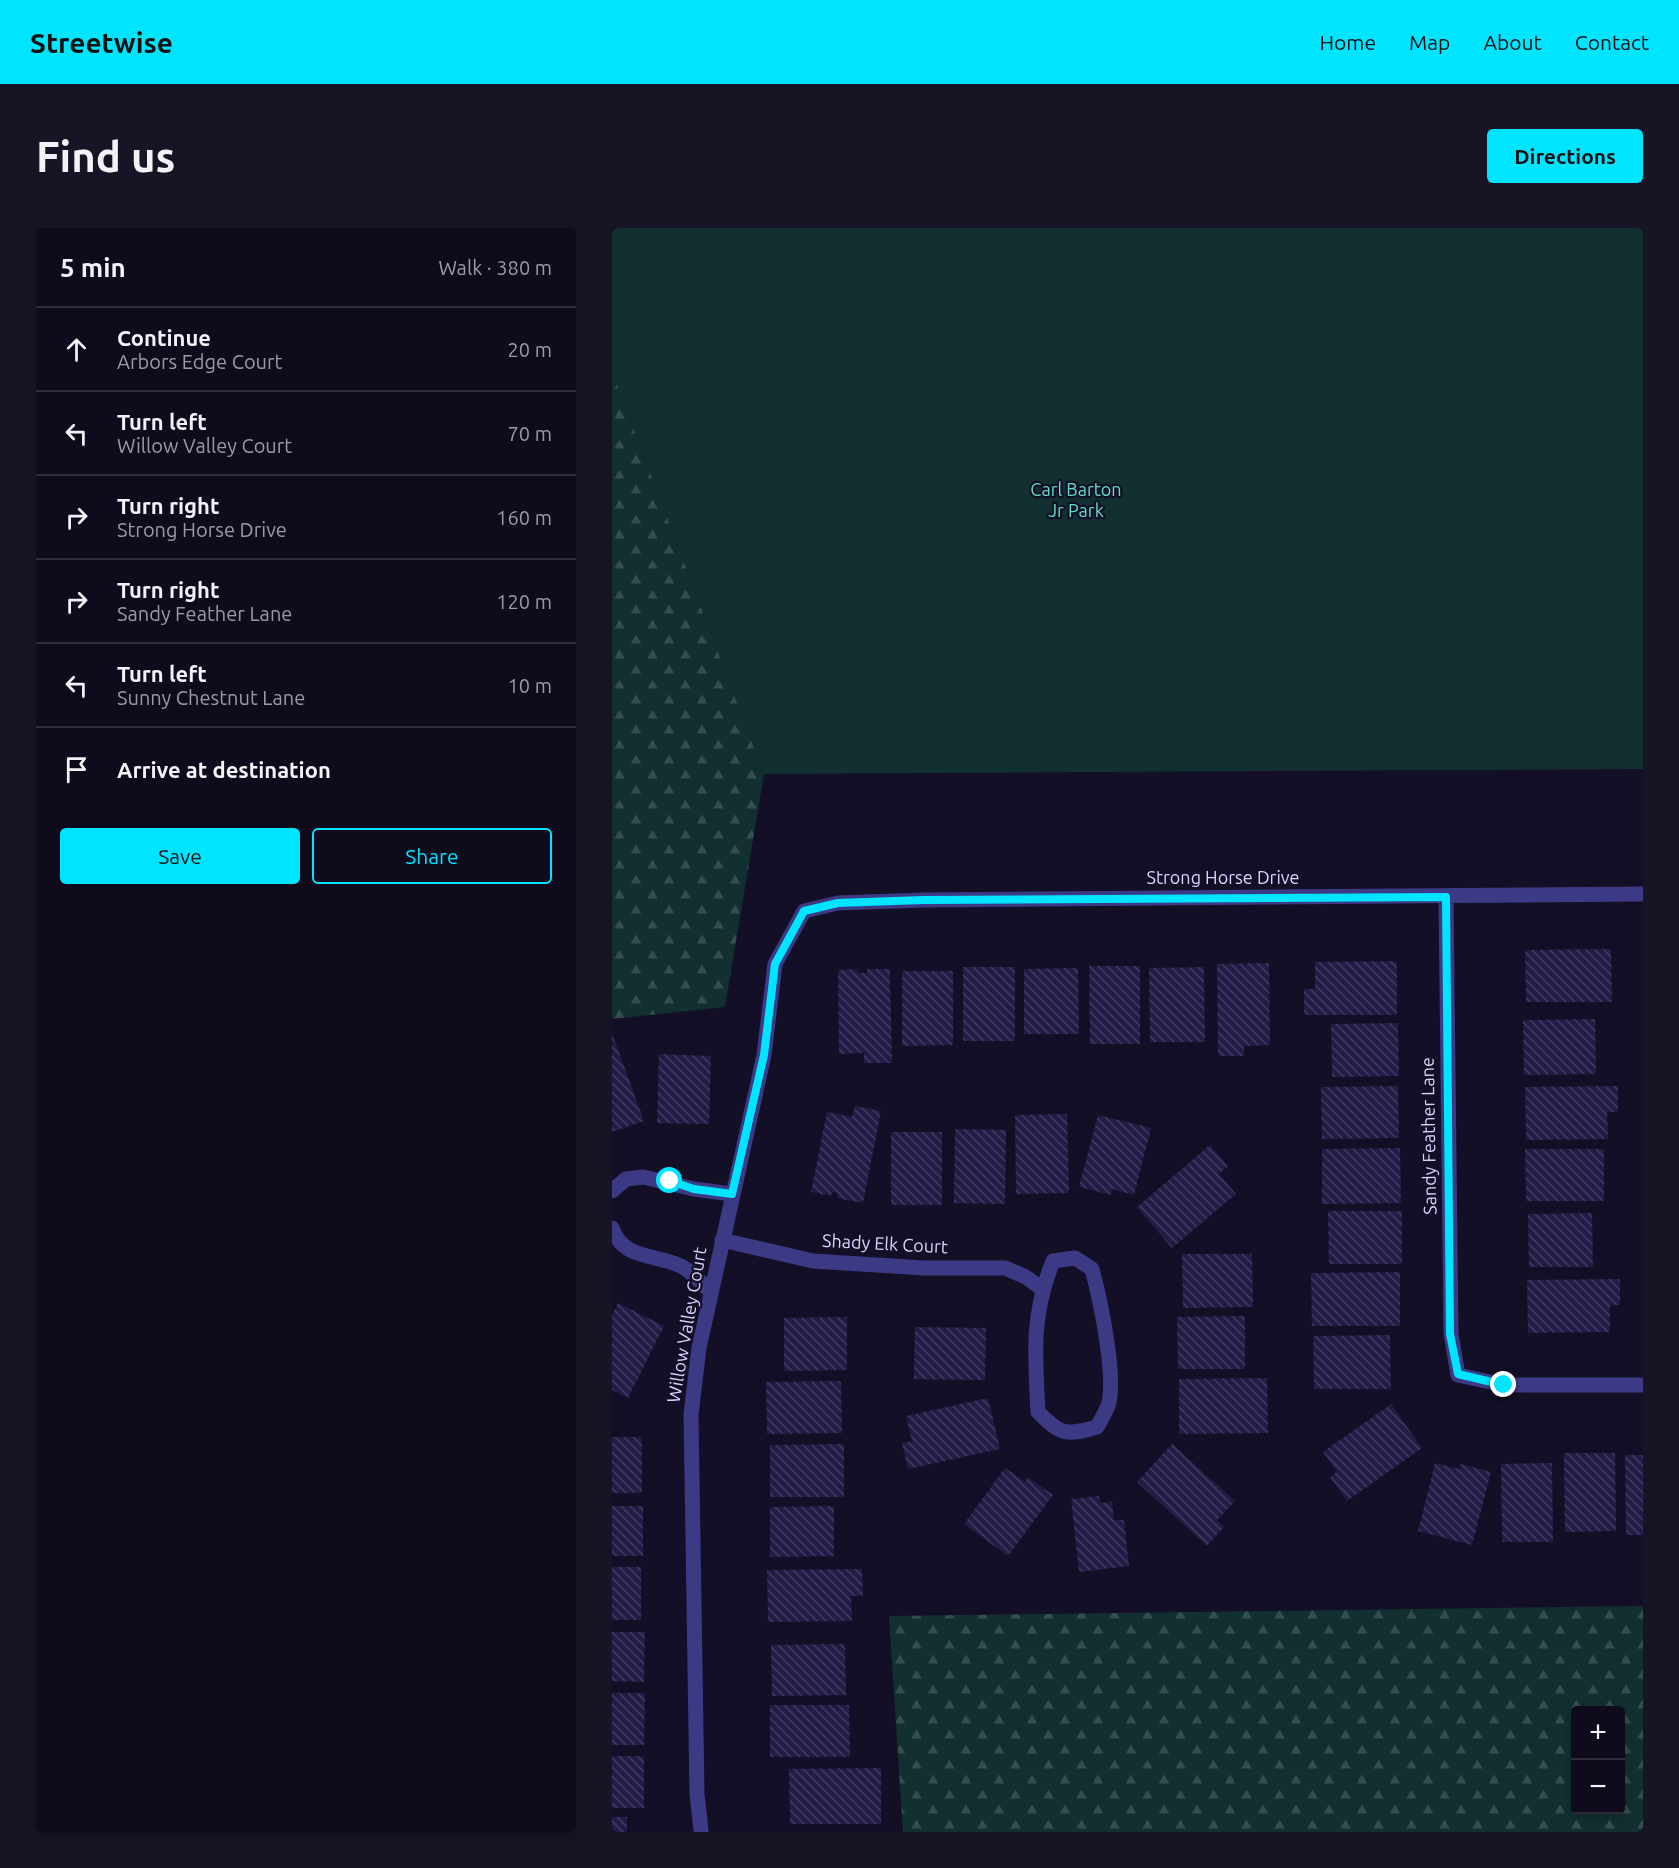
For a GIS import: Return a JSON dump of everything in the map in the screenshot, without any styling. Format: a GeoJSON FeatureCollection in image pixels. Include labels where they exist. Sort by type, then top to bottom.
{"type":"FeatureCollection","features":[{"type":"Feature","properties":{"kind":"street","name":"Strong Horse Drive"},"geometry":{"type":"LineString","coordinates":[[804,911],[838,903],[923,900],[1643,894]]}},
{"type":"Feature","properties":{"kind":"street","name":"Sandy Feather Lane"},"geometry":{"type":"LineString","coordinates":[[1446,897],[1450,1334],[1458,1374],[1504,1385],[1643,1385]]}},
{"type":"Feature","properties":{"kind":"street","name":"Willow Valley Court"},"geometry":{"type":"LineString","coordinates":[[702,1831],[697,1794],[691,1414],[699,1347],[710,1291],[764,1055],[775,964],[804,911]]}},
{"type":"Feature","properties":{"kind":"street"},"geometry":{"type":"LineString","coordinates":[[612,1191],[626,1179],[643,1177],[694,1189],[732,1194]]}},
{"type":"Feature","properties":{"kind":"street"},"geometry":{"type":"LineString","coordinates":[[612,1228],[622,1245],[639,1255],[682,1266],[710,1291]]}},
{"type":"Feature","properties":{"kind":"street","name":"Shady Elk Court"},"geometry":{"type":"LineString","coordinates":[[722,1240],[813,1260],[924,1268],[1005,1268],[1026,1277],[1042,1289]]}},
{"type":"Feature","properties":{"kind":"street"},"geometry":{"type":"LineString","coordinates":[[1075,1258],[1092,1269],[1099,1296],[1110,1378],[1108,1404],[1098,1426],[1074,1434],[1056,1430],[1038,1412],[1034,1336],[1042,1289],[1053,1261],[1075,1258]]}},
{"type":"Feature","properties":{"kind":"green space","name":"Carl Barton Jr Park"},"geometry":{"type":"Polygon","coordinates":[[[612,228],[1643,228],[1643,769],[764,774],[612,371],[612,228]]]}},
{"type":"Feature","properties":{"kind":"green space"},"geometry":{"type":"Polygon","coordinates":[[[612,371],[764,774],[725,1007],[612,1019],[612,371]]]}},
{"type":"Feature","properties":{"kind":"green space"},"geometry":{"type":"Polygon","coordinates":[[[1643,1606],[1643,1832],[903,1832],[889,1616],[1643,1606]]]}},
{"type":"Feature","properties":{"kind":"building"},"geometry":{"type":"Polygon","coordinates":[[[1611,949],[1612,1002],[1526,1002],[1525,950],[1611,949]]]}},
{"type":"Feature","properties":{"kind":"building"},"geometry":{"type":"Polygon","coordinates":[[[1397,961],[1397,1015],[1304,1015],[1304,989],[1315,989],[1315,962],[1397,961]]]}},
{"type":"Feature","properties":{"kind":"building"},"geometry":{"type":"Polygon","coordinates":[[[1269,963],[1270,1045],[1244,1046],[1244,1056],[1218,1056],[1217,964],[1269,963]]]}},
{"type":"Feature","properties":{"kind":"building"},"geometry":{"type":"Polygon","coordinates":[[[1089,966],[1140,966],[1140,1044],[1090,1044],[1089,966]]]}},
{"type":"Feature","properties":{"kind":"building"},"geometry":{"type":"Polygon","coordinates":[[[963,967],[1015,967],[1015,1041],[963,1041],[963,967]]]}},
{"type":"Feature","properties":{"kind":"building"},"geometry":{"type":"Polygon","coordinates":[[[1204,967],[1205,1042],[1150,1042],[1149,968],[1204,967]]]}},
{"type":"Feature","properties":{"kind":"building"},"geometry":{"type":"Polygon","coordinates":[[[1078,968],[1079,1034],[1024,1034],[1024,969],[1078,968]]]}},
{"type":"Feature","properties":{"kind":"building"},"geometry":{"type":"Polygon","coordinates":[[[857,969],[857,973],[867,973],[867,969],[890,969],[892,1063],[864,1063],[864,1053],[839,1054],[838,970],[857,969]]]}},
{"type":"Feature","properties":{"kind":"building"},"geometry":{"type":"Polygon","coordinates":[[[902,971],[953,971],[953,1045],[902,1046],[902,971]]]}},
{"type":"Feature","properties":{"kind":"building"},"geometry":{"type":"Polygon","coordinates":[[[1595,1019],[1596,1074],[1524,1075],[1523,1020],[1595,1019]]]}},
{"type":"Feature","properties":{"kind":"building"},"geometry":{"type":"Polygon","coordinates":[[[1398,1023],[1399,1076],[1332,1077],[1331,1024],[1398,1023]]]}},
{"type":"Feature","properties":{"kind":"building"},"geometry":{"type":"Polygon","coordinates":[[[612,1033],[644,1121],[612,1132],[612,1033]]]}},
{"type":"Feature","properties":{"kind":"building"},"geometry":{"type":"Polygon","coordinates":[[[659,1054],[711,1056],[709,1124],[657,1123],[659,1054]]]}},
{"type":"Feature","properties":{"kind":"building"},"geometry":{"type":"Polygon","coordinates":[[[1398,1086],[1399,1138],[1322,1139],[1321,1087],[1398,1086]]]}},
{"type":"Feature","properties":{"kind":"building"},"geometry":{"type":"Polygon","coordinates":[[[1618,1086],[1618,1112],[1607,1112],[1608,1139],[1526,1140],[1525,1087],[1618,1086]]]}},
{"type":"Feature","properties":{"kind":"building"},"geometry":{"type":"Polygon","coordinates":[[[855,1106],[881,1111],[863,1203],[837,1198],[838,1193],[832,1192],[831,1196],[811,1192],[827,1112],[852,1117],[855,1106]]]}},
{"type":"Feature","properties":{"kind":"building"},"geometry":{"type":"Polygon","coordinates":[[[1067,1114],[1069,1193],[1016,1194],[1015,1115],[1067,1114]]]}},
{"type":"Feature","properties":{"kind":"building"},"geometry":{"type":"Polygon","coordinates":[[[1098,1115],[1151,1128],[1134,1195],[1112,1189],[1111,1195],[1079,1187],[1098,1115]]]}},
{"type":"Feature","properties":{"kind":"building"},"geometry":{"type":"Polygon","coordinates":[[[955,1129],[1006,1130],[1005,1204],[954,1203],[955,1129]]]}},
{"type":"Feature","properties":{"kind":"building"},"geometry":{"type":"Polygon","coordinates":[[[891,1132],[942,1132],[942,1205],[891,1205],[891,1132]]]}},
{"type":"Feature","properties":{"kind":"building"},"geometry":{"type":"Polygon","coordinates":[[[1210,1145],[1228,1166],[1219,1174],[1236,1194],[1172,1248],[1137,1207],[1210,1145]]]}},
{"type":"Feature","properties":{"kind":"building"},"geometry":{"type":"Polygon","coordinates":[[[1400,1148],[1401,1203],[1322,1204],[1322,1149],[1400,1148]]]}},
{"type":"Feature","properties":{"kind":"building"},"geometry":{"type":"Polygon","coordinates":[[[1525,1149],[1604,1149],[1604,1201],[1526,1201],[1525,1149]]]}},
{"type":"Feature","properties":{"kind":"building"},"geometry":{"type":"Polygon","coordinates":[[[1328,1211],[1402,1211],[1402,1264],[1329,1264],[1328,1211]]]}},
{"type":"Feature","properties":{"kind":"building"},"geometry":{"type":"Polygon","coordinates":[[[1592,1213],[1593,1267],[1529,1267],[1528,1214],[1592,1213]]]}},
{"type":"Feature","properties":{"kind":"building"},"geometry":{"type":"Polygon","coordinates":[[[1182,1254],[1252,1254],[1253,1307],[1183,1308],[1182,1254]]]}},
{"type":"Feature","properties":{"kind":"building"},"geometry":{"type":"Polygon","coordinates":[[[1400,1272],[1400,1326],[1312,1326],[1311,1273],[1400,1272]]]}},
{"type":"Feature","properties":{"kind":"building"},"geometry":{"type":"Polygon","coordinates":[[[1620,1279],[1620,1305],[1610,1305],[1610,1332],[1528,1333],[1527,1280],[1620,1279]]]}},
{"type":"Feature","properties":{"kind":"building"},"geometry":{"type":"Polygon","coordinates":[[[618,1303],[664,1326],[628,1398],[612,1390],[612,1315],[618,1303]]]}},
{"type":"Feature","properties":{"kind":"building"},"geometry":{"type":"Polygon","coordinates":[[[1245,1316],[1245,1369],[1178,1369],[1177,1317],[1245,1316]]]}},
{"type":"Feature","properties":{"kind":"building"},"geometry":{"type":"Polygon","coordinates":[[[847,1317],[847,1370],[784,1371],[784,1318],[847,1317]]]}},
{"type":"Feature","properties":{"kind":"building"},"geometry":{"type":"Polygon","coordinates":[[[915,1327],[986,1328],[985,1380],[914,1379],[915,1327]]]}},
{"type":"Feature","properties":{"kind":"building"},"geometry":{"type":"Polygon","coordinates":[[[1390,1335],[1391,1389],[1314,1389],[1313,1336],[1390,1335]]]}},
{"type":"Feature","properties":{"kind":"building"},"geometry":{"type":"Polygon","coordinates":[[[1267,1378],[1268,1433],[1179,1434],[1179,1379],[1267,1378]]]}},
{"type":"Feature","properties":{"kind":"building"},"geometry":{"type":"Polygon","coordinates":[[[841,1381],[842,1433],[767,1434],[766,1382],[841,1381]]]}},
{"type":"Feature","properties":{"kind":"building"},"geometry":{"type":"Polygon","coordinates":[[[988,1398],[1000,1449],[908,1469],[902,1443],[912,1441],[906,1416],[988,1398]]]}},
{"type":"Feature","properties":{"kind":"building"},"geometry":{"type":"Polygon","coordinates":[[[1391,1404],[1422,1448],[1347,1501],[1330,1477],[1337,1472],[1323,1452],[1391,1404]]]}},
{"type":"Feature","properties":{"kind":"building"},"geometry":{"type":"Polygon","coordinates":[[[612,1437],[642,1437],[642,1493],[612,1493],[612,1437]]]}},
{"type":"Feature","properties":{"kind":"building"},"geometry":{"type":"Polygon","coordinates":[[[844,1444],[844,1497],[770,1497],[770,1445],[844,1444]]]}},
{"type":"Feature","properties":{"kind":"building"},"geometry":{"type":"Polygon","coordinates":[[[1172,1444],[1235,1501],[1217,1520],[1224,1527],[1207,1546],[1137,1482],[1172,1444]]]}},
{"type":"Feature","properties":{"kind":"building"},"geometry":{"type":"Polygon","coordinates":[[[1564,1453],[1615,1453],[1616,1531],[1565,1532],[1564,1453]]]}},
{"type":"Feature","properties":{"kind":"building"},"geometry":{"type":"Polygon","coordinates":[[[1625,1455],[1643,1455],[1643,1535],[1626,1535],[1625,1455]]]}},
{"type":"Feature","properties":{"kind":"building"},"geometry":{"type":"Polygon","coordinates":[[[1435,1463],[1460,1469],[1461,1464],[1491,1472],[1472,1545],[1418,1531],[1435,1463]]]}},
{"type":"Feature","properties":{"kind":"building"},"geometry":{"type":"Polygon","coordinates":[[[1552,1463],[1553,1542],[1502,1542],[1501,1464],[1552,1463]]]}},
{"type":"Feature","properties":{"kind":"building"},"geometry":{"type":"Polygon","coordinates":[[[1005,1468],[1025,1482],[1028,1477],[1053,1495],[1008,1556],[964,1524],[1005,1468]]]}},
{"type":"Feature","properties":{"kind":"building"},"geometry":{"type":"Polygon","coordinates":[[[1099,1496],[1100,1503],[1112,1502],[1114,1520],[1124,1520],[1129,1566],[1079,1572],[1071,1499],[1099,1496]]]}},
{"type":"Feature","properties":{"kind":"building"},"geometry":{"type":"Polygon","coordinates":[[[612,1506],[643,1506],[643,1556],[612,1556],[612,1506]]]}},
{"type":"Feature","properties":{"kind":"building"},"geometry":{"type":"Polygon","coordinates":[[[834,1506],[834,1556],[770,1557],[770,1507],[834,1506]]]}},
{"type":"Feature","properties":{"kind":"building"},"geometry":{"type":"Polygon","coordinates":[[[612,1567],[641,1567],[641,1620],[612,1620],[612,1567]]]}},
{"type":"Feature","properties":{"kind":"building"},"geometry":{"type":"Polygon","coordinates":[[[862,1569],[863,1596],[851,1596],[852,1621],[768,1622],[767,1570],[862,1569]]]}},
{"type":"Feature","properties":{"kind":"building"},"geometry":{"type":"Polygon","coordinates":[[[612,1632],[645,1632],[644,1682],[612,1681],[612,1632]]]}},
{"type":"Feature","properties":{"kind":"building"},"geometry":{"type":"Polygon","coordinates":[[[845,1644],[846,1695],[772,1696],[771,1645],[845,1644]]]}},
{"type":"Feature","properties":{"kind":"building"},"geometry":{"type":"Polygon","coordinates":[[[612,1693],[645,1693],[644,1745],[612,1745],[612,1693]]]}},
{"type":"Feature","properties":{"kind":"building"},"geometry":{"type":"Polygon","coordinates":[[[770,1705],[849,1705],[850,1757],[770,1757],[770,1705]]]}},
{"type":"Feature","properties":{"kind":"building"},"geometry":{"type":"Polygon","coordinates":[[[612,1756],[644,1756],[644,1808],[612,1808],[612,1756]]]}},
{"type":"Feature","properties":{"kind":"building"},"geometry":{"type":"Polygon","coordinates":[[[881,1768],[881,1824],[790,1824],[789,1769],[881,1768]]]}},
{"type":"Feature","properties":{"kind":"building"},"geometry":{"type":"Polygon","coordinates":[[[612,1817],[627,1817],[627,1832],[612,1832],[612,1817]]]}},
{"type":"Feature","properties":{"kind":"route"},"geometry":{"type":"LineString","coordinates":[[670,1181],[694,1189],[732,1194],[764,1055],[775,964],[804,911],[838,903],[923,900],[1446,897],[1450,1334],[1458,1374],[1504,1385]]}}]}
